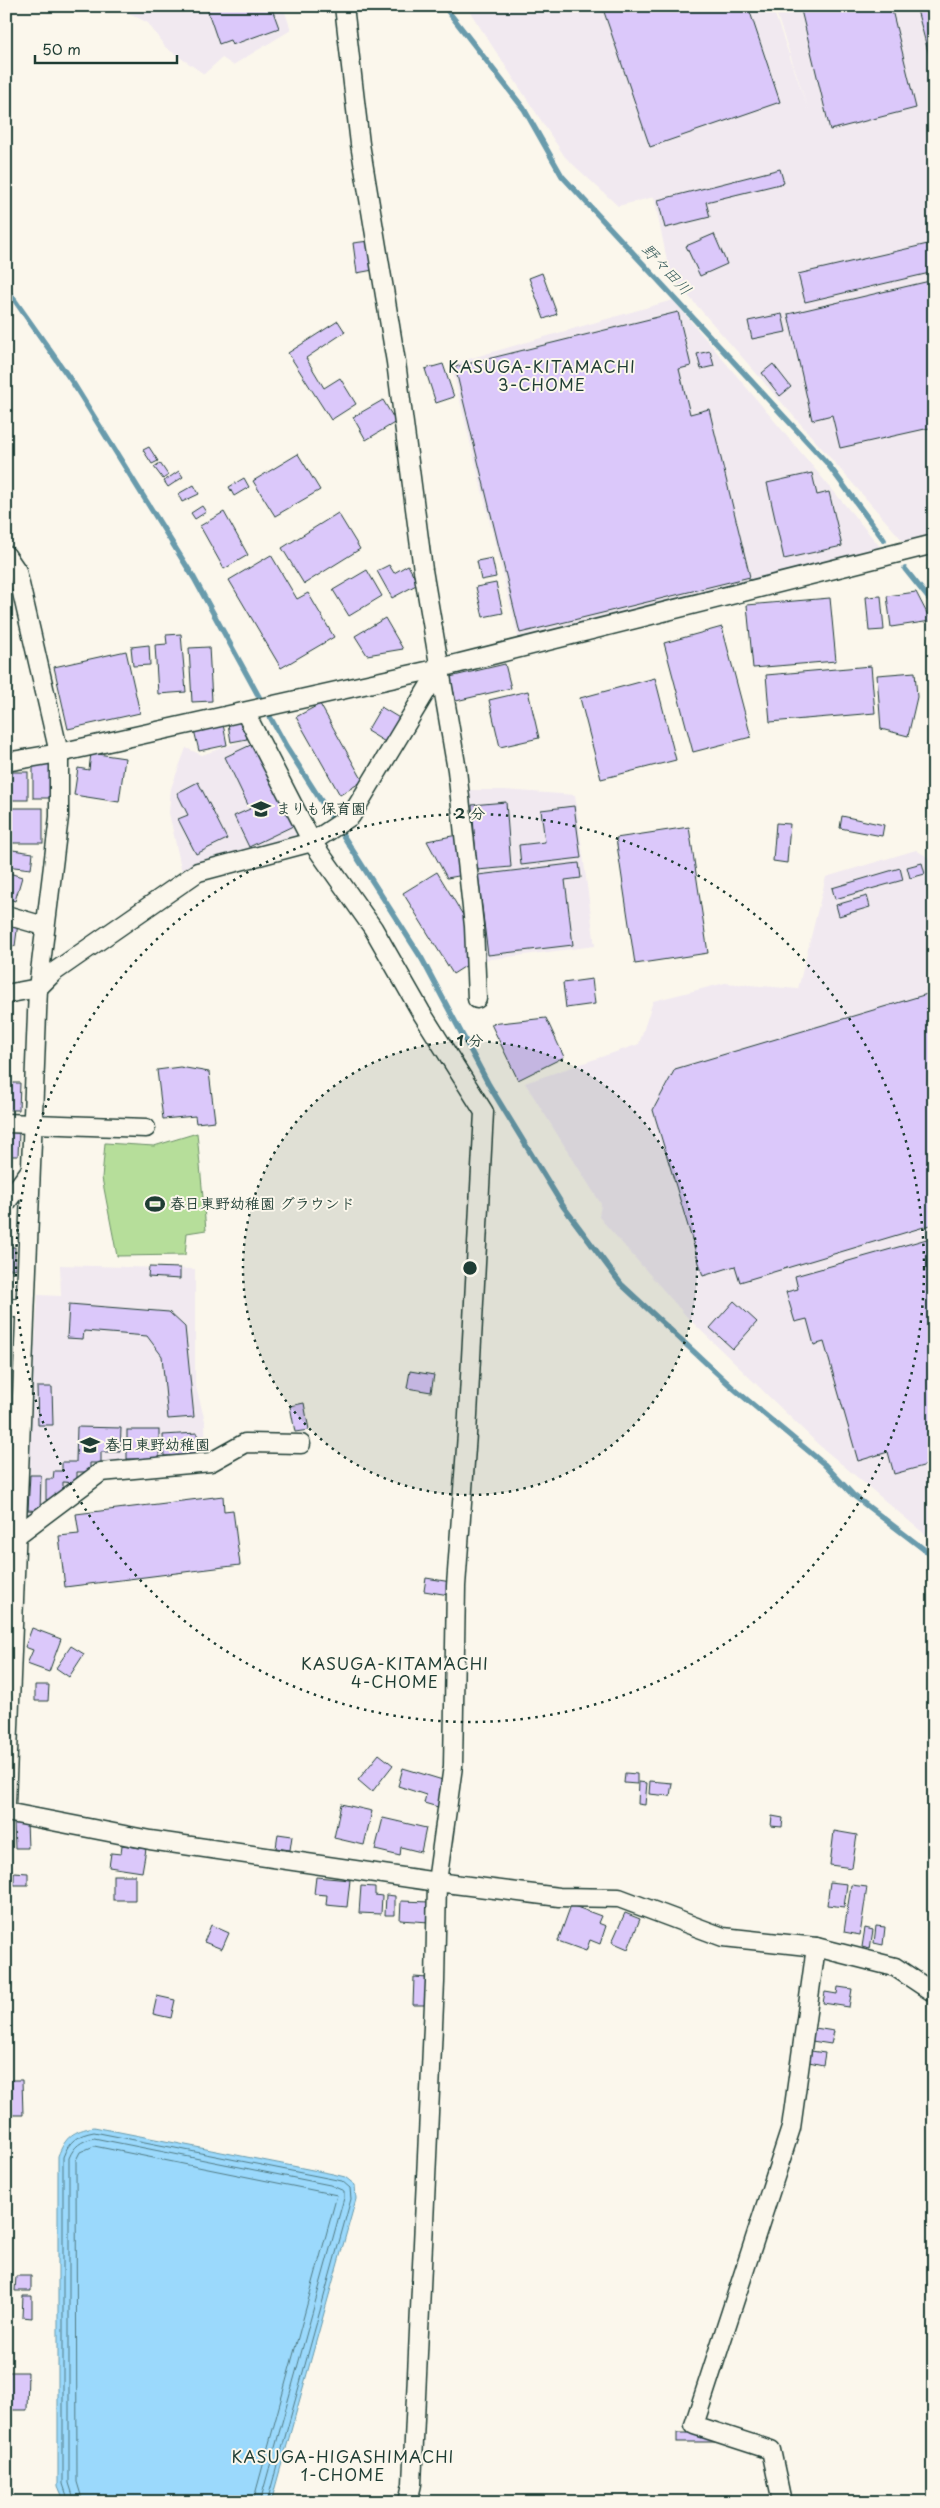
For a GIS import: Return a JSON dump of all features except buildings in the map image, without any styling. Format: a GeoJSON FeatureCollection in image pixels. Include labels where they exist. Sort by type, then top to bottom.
{"type":"FeatureCollection","features":[{"type":"Feature","properties":{"kind":"street"},"geometry":{"type":"LineString","coordinates":[[344,6],[360,144],[396,362],[423,570],[459,790],[474,926],[477,999]]}},
{"type":"Feature","properties":{"kind":"street"},"geometry":{"type":"LineString","coordinates":[[6,762],[249,711],[440,668],[934,544]]}},
{"type":"Feature","properties":{"kind":"street"},"geometry":{"type":"LineString","coordinates":[[6,555],[17,571],[59,752],[59,817],[44,926],[38,988],[24,1308],[14,1376],[6,1804]]}},
{"type":"Feature","properties":{"kind":"street"},"geometry":{"type":"LineString","coordinates":[[6,994],[38,988],[54,972],[198,872],[317,839],[351,816],[440,668]]}},
{"type":"Feature","properties":{"kind":"street"},"geometry":{"type":"LineString","coordinates":[[249,711],[317,839],[373,928],[421,1012],[484,1112],[468,1434],[456,1586],[453,1766],[437,1882],[435,1982],[412,2484],[408,2502]]}},
{"type":"Feature","properties":{"kind":"street"},"geometry":{"type":"LineString","coordinates":[[6,914],[44,926]]}},
{"type":"Feature","properties":{"kind":"street"},"geometry":{"type":"LineString","coordinates":[[6,1122],[146,1128]]}},
{"type":"Feature","properties":{"kind":"street"},"geometry":{"type":"LineString","coordinates":[[6,1203],[29,1172]]}},
{"type":"Feature","properties":{"kind":"street"},"geometry":{"type":"LineString","coordinates":[[6,1308],[24,1308]]}},
{"type":"Feature","properties":{"kind":"street"},"geometry":{"type":"LineString","coordinates":[[11,1536],[101,1472],[211,1462],[246,1443],[301,1444]]}},
{"type":"Feature","properties":{"kind":"street"},"geometry":{"type":"LineString","coordinates":[[6,1812],[150,1840],[437,1882],[560,1897],[619,1898],[723,1937],[816,1947],[895,1967],[934,1993]]}},
{"type":"Feature","properties":{"kind":"street"},"geometry":{"type":"LineString","coordinates":[[782,2502],[771,2450],[694,2425],[791,2128],[816,1947]]}},
{"type":"Feature","properties":{"kind":"shaded area"},"geometry":{"type":"Polygon","coordinates":[[[121,6],[283,6],[291,30],[233,65],[222,58],[204,74],[165,47],[148,23],[123,10],[121,6]]]}},
{"type":"Feature","properties":{"kind":"shaded area"},"geometry":{"type":"Polygon","coordinates":[[[466,6],[772,6],[808,109],[774,6],[934,6],[934,535],[904,542],[670,275],[654,197],[618,206],[565,157],[466,6]]]}},
{"type":"Feature","properties":{"kind":"shaded area"},"geometry":{"type":"Polygon","coordinates":[[[673,300],[882,549],[518,637],[451,364],[673,300]]]}},
{"type":"Feature","properties":{"kind":"shaded area"},"geometry":{"type":"Polygon","coordinates":[[[253,737],[300,835],[182,872],[169,813],[171,788],[186,748],[202,755],[253,737]]]}},
{"type":"Feature","properties":{"kind":"shaded area"},"geometry":{"type":"Polygon","coordinates":[[[466,790],[504,790],[575,795],[595,946],[484,960],[466,790]]]}},
{"type":"Feature","properties":{"kind":"shaded area"},"geometry":{"type":"Polygon","coordinates":[[[916,850],[934,861],[934,1542],[819,1445],[688,1318],[599,1217],[601,1204],[525,1083],[639,1044],[653,1001],[725,983],[798,989],[826,877],[916,850]]]}},
{"type":"Feature","properties":{"kind":"shaded area"},"geometry":{"type":"Polygon","coordinates":[[[60,1265],[195,1269],[195,1383],[205,1421],[206,1458],[105,1464],[29,1520],[24,1517],[38,1295],[61,1296],[60,1265]]]}},
{"type":"Feature","properties":{"kind":"green space","name":"春日東野幼稚園 グラウンド"},"geometry":{"type":"Polygon","coordinates":[[[197,1133],[206,1230],[187,1233],[185,1255],[117,1256],[102,1178],[105,1143],[154,1146],[197,1133]]]}},
{"type":"Feature","properties":{"kind":"water"},"geometry":{"type":"Polygon","coordinates":[[[94,2127],[333,2174],[345,2177],[355,2185],[356,2199],[271,2502],[64,2500],[58,2486],[58,2156],[67,2139],[81,2130],[94,2127]]]}},
{"type":"Feature","properties":{"kind":"waterway","name":"野々田川"},"geometry":{"type":"LineString","coordinates":[[444,6],[524,109],[562,176],[827,463],[884,540]]}},
{"type":"Feature","properties":{"kind":"waterway"},"geometry":{"type":"LineString","coordinates":[[6,288],[73,383],[194,578],[286,746],[422,959],[489,1085],[563,1206],[621,1284],[733,1388],[824,1464],[853,1495],[934,1557]]}},
{"type":"Feature","properties":{"kind":"waterway","name":"野々田川"},"geometry":{"type":"LineString","coordinates":[[905,569],[934,605]]}},
{"type":"Feature","properties":{"kind":"place","name":"まりも保育園"},"geometry":{"type":"Point","coordinates":[261,809]}},
{"type":"Feature","properties":{"kind":"place","name":"春日東野幼稚園 グラウンド"},"geometry":{"type":"Point","coordinates":[155,1204]}},
{"type":"Feature","properties":{"kind":"place","name":"春日東野幼稚園"},"geometry":{"type":"Point","coordinates":[90,1445]}},
{"type":"Feature","properties":{"kind":"district","name":"KASUGA-KITAMACHI 3-CHOME"},"geometry":{"type":"Point","coordinates":[542,376]}},
{"type":"Feature","properties":{"kind":"district","name":"KASUGA-KITAMACHI 4-CHOME"},"geometry":{"type":"Point","coordinates":[395,1673]}},
{"type":"Feature","properties":{"kind":"district","name":"KASUGA-HIGASHIMACHI 1-CHOME"},"geometry":{"type":"Point","coordinates":[343,2466]}}]}
